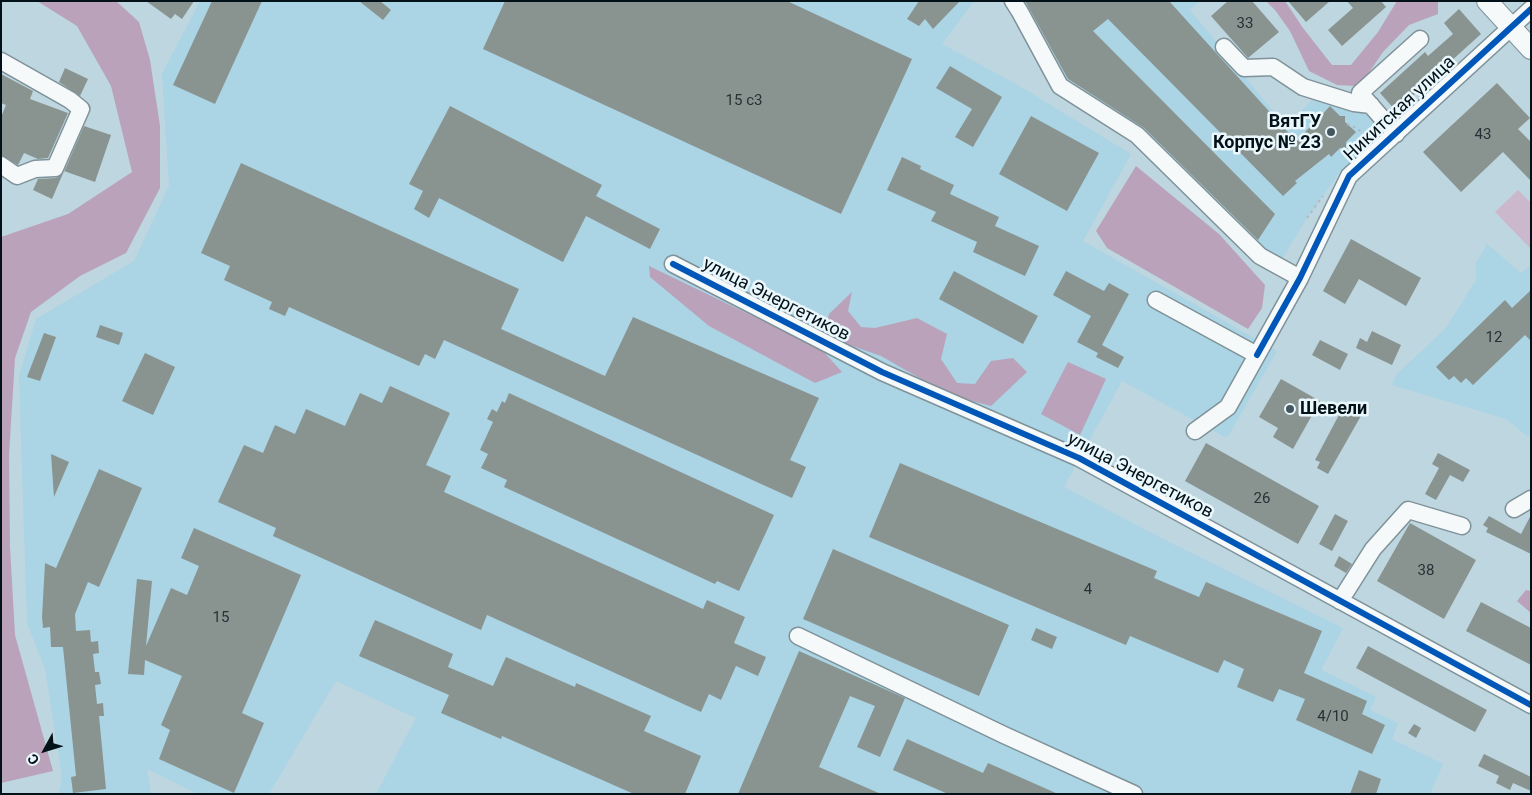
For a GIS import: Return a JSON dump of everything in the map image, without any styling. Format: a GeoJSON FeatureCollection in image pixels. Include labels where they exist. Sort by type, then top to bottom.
{"type":"FeatureCollection","features":[{"type":"Feature","properties":{"kind":"main road"},"geometry":{"type":"LineString","coordinates":[[1487,1],[1531,49]]}},
{"type":"Feature","properties":{"kind":"street"},"geometry":{"type":"LineString","coordinates":[[1013,1],[1060,86],[1137,135],[1260,256],[1300,278]]}},
{"type":"Feature","properties":{"kind":"street","name":"Никитская улица"},"geometry":{"type":"LineString","coordinates":[[1195,431],[1228,408],[1300,278],[1349,176],[1531,9]]}},
{"type":"Feature","properties":{"kind":"street"},"geometry":{"type":"LineString","coordinates":[[1396,134],[1360,93],[1420,39]]}},
{"type":"Feature","properties":{"kind":"street"},"geometry":{"type":"LineString","coordinates":[[1224,47],[1244,68],[1273,67],[1302,87],[1354,103],[1371,105]]}},
{"type":"Feature","properties":{"kind":"street"},"geometry":{"type":"LineString","coordinates":[[1,61],[70,100],[81,109],[55,168],[35,168],[17,176],[1,165]]}},
{"type":"Feature","properties":{"kind":"street","name":"улица Энергетиков"},"geometry":{"type":"LineString","coordinates":[[673,264],[882,372],[1078,458],[1531,705]]}},
{"type":"Feature","properties":{"kind":"street"},"geometry":{"type":"LineString","coordinates":[[1156,300],[1257,356]]}},
{"type":"Feature","properties":{"kind":"street"},"geometry":{"type":"LineString","coordinates":[[1514,509],[1531,499]]}},
{"type":"Feature","properties":{"kind":"street"},"geometry":{"type":"LineString","coordinates":[[1340,601],[1373,549],[1408,510],[1462,526]]}},
{"type":"Feature","properties":{"kind":"street"},"geometry":{"type":"LineString","coordinates":[[798,636],[1134,794]]}},
{"type":"Feature","properties":{"kind":"path"},"geometry":{"type":"LineString","coordinates":[[1347,124],[1357,128],[1371,142]]}},
{"type":"Feature","properties":{"kind":"shaded area"},"geometry":{"type":"Polygon","coordinates":[[[37,1],[116,1],[139,22],[150,60],[160,126],[160,188],[126,253],[80,276],[31,312],[15,358],[9,455],[10,547],[15,635],[53,771],[1,783],[1,237],[68,214],[132,172],[111,86],[77,26],[37,1]]]}},
{"type":"Feature","properties":{"kind":"shaded area"},"geometry":{"type":"Polygon","coordinates":[[[200,1],[974,1],[942,44],[1016,84],[1131,154],[1083,241],[1277,351],[1227,438],[1122,381],[1064,487],[1167,541],[1343,628],[1321,670],[1376,697],[1370,710],[1398,723],[1392,739],[1443,764],[1430,794],[376,794],[416,718],[336,681],[269,794],[198,794],[147,769],[151,794],[59,794],[62,777],[45,669],[27,623],[19,376],[36,319],[134,261],[169,186],[162,74],[200,1]]]}},
{"type":"Feature","properties":{"kind":"shaded area"},"geometry":{"type":"Polygon","coordinates":[[[1018,1],[1199,1],[1190,10],[1286,127],[1319,93],[1354,103],[1389,125],[1340,172],[1307,218],[1281,261],[1255,245],[1144,134],[1119,114],[1063,79],[1018,1]]]}},
{"type":"Feature","properties":{"kind":"shaded area"},"geometry":{"type":"Polygon","coordinates":[[[1266,1],[1285,1],[1332,65],[1351,65],[1378,32],[1397,1],[1438,1],[1438,14],[1409,25],[1383,52],[1357,86],[1337,85],[1309,71],[1290,31],[1266,1]]]}},
{"type":"Feature","properties":{"kind":"shaded area"},"geometry":{"type":"Polygon","coordinates":[[[1136,166],[1219,234],[1265,285],[1262,308],[1248,329],[1107,248],[1096,231],[1136,166]]]}},
{"type":"Feature","properties":{"kind":"shaded area"},"geometry":{"type":"Polygon","coordinates":[[[1518,190],[1531,203],[1531,249],[1495,212],[1518,190]]]}},
{"type":"Feature","properties":{"kind":"shaded area"},"geometry":{"type":"Polygon","coordinates":[[[1487,244],[1521,273],[1531,265],[1531,435],[1527,436],[1506,419],[1392,385],[1396,375],[1446,328],[1476,280],[1475,265],[1487,244]]]}},
{"type":"Feature","properties":{"kind":"shaded area"},"geometry":{"type":"Polygon","coordinates":[[[649,266],[821,349],[842,372],[815,383],[709,326],[650,277],[649,266]]]}},
{"type":"Feature","properties":{"kind":"shaded area"},"geometry":{"type":"Polygon","coordinates":[[[852,292],[848,311],[861,327],[875,328],[917,318],[947,334],[941,359],[957,383],[975,384],[991,361],[1013,358],[1027,372],[991,406],[949,395],[881,356],[844,343],[826,329],[829,314],[852,292]]]}},
{"type":"Feature","properties":{"kind":"shaded area"},"geometry":{"type":"Polygon","coordinates":[[[1068,362],[1106,379],[1080,435],[1041,414],[1068,362]]]}},
{"type":"Feature","properties":{"kind":"shaded area"},"geometry":{"type":"Polygon","coordinates":[[[1526,590],[1531,591],[1531,613],[1517,601],[1526,590]]]}},
{"type":"Feature","properties":{"kind":"building"},"geometry":{"type":"Polygon","coordinates":[[[146,1],[194,1],[182,19],[175,14],[171,19],[146,1]]]}},
{"type":"Feature","properties":{"kind":"building"},"geometry":{"type":"Polygon","coordinates":[[[212,1],[262,1],[215,104],[173,85],[212,1]]]}},
{"type":"Feature","properties":{"kind":"building"},"geometry":{"type":"Polygon","coordinates":[[[359,1],[380,1],[391,10],[383,20],[359,1]]]}},
{"type":"Feature","properties":{"kind":"building"},"geometry":{"type":"Polygon","coordinates":[[[505,1],[787,1],[912,59],[841,214],[483,49],[505,1]]]}},
{"type":"Feature","properties":{"kind":"building"},"geometry":{"type":"Polygon","coordinates":[[[919,1],[960,1],[933,29],[925,19],[919,26],[907,19],[919,1]]]}},
{"type":"Feature","properties":{"kind":"building"},"geometry":{"type":"Polygon","coordinates":[[[1025,1],[1169,1],[1296,141],[1315,122],[1314,117],[1320,117],[1330,106],[1340,116],[1345,116],[1345,122],[1356,132],[1346,142],[1346,148],[1340,148],[1331,157],[1329,154],[1295,181],[1297,183],[1283,196],[1108,19],[1093,31],[1275,214],[1258,240],[1144,128],[1068,79],[1025,1]]]}},
{"type":"Feature","properties":{"kind":"building"},"geometry":{"type":"Polygon","coordinates":[[[1228,1],[1252,1],[1279,32],[1248,58],[1211,16],[1228,1]]]}},
{"type":"Feature","properties":{"kind":"building"},"geometry":{"type":"Polygon","coordinates":[[[1288,1],[1330,1],[1306,22],[1288,1]]]}},
{"type":"Feature","properties":{"kind":"building"},"geometry":{"type":"Polygon","coordinates":[[[1347,1],[1381,1],[1386,7],[1342,46],[1328,30],[1353,8],[1347,1]]]}},
{"type":"Feature","properties":{"kind":"building"},"geometry":{"type":"Polygon","coordinates":[[[1459,9],[1481,34],[1396,111],[1380,93],[1425,52],[1428,56],[1453,34],[1444,23],[1459,9]]]}},
{"type":"Feature","properties":{"kind":"building"},"geometry":{"type":"Polygon","coordinates":[[[950,66],[1002,97],[973,147],[955,137],[972,109],[936,88],[950,66]]]}},
{"type":"Feature","properties":{"kind":"building"},"geometry":{"type":"Polygon","coordinates":[[[65,68],[88,79],[80,96],[59,82],[65,68]]]}},
{"type":"Feature","properties":{"kind":"building"},"geometry":{"type":"Polygon","coordinates":[[[1,74],[33,91],[30,99],[68,113],[48,158],[38,159],[24,153],[18,165],[1,155],[1,117],[6,105],[1,103],[1,74]]]}},
{"type":"Feature","properties":{"kind":"building"},"geometry":{"type":"Polygon","coordinates":[[[1497,83],[1530,118],[1518,129],[1531,142],[1531,181],[1503,152],[1461,192],[1423,152],[1497,83]]]}},
{"type":"Feature","properties":{"kind":"building"},"geometry":{"type":"Polygon","coordinates":[[[450,106],[602,185],[596,196],[660,229],[650,249],[586,216],[563,262],[439,198],[429,218],[414,209],[423,191],[409,184],[450,106]]]}},
{"type":"Feature","properties":{"kind":"building"},"geometry":{"type":"Polygon","coordinates":[[[1031,116],[1099,153],[1067,211],[999,174],[1031,116]]]}},
{"type":"Feature","properties":{"kind":"building"},"geometry":{"type":"Polygon","coordinates":[[[84,126],[111,135],[95,182],[64,171],[84,126]]]}},
{"type":"Feature","properties":{"kind":"building"},"geometry":{"type":"Polygon","coordinates":[[[902,157],[921,166],[920,169],[954,185],[950,194],[999,217],[995,226],[1039,246],[1025,276],[973,252],[977,242],[931,221],[936,212],[887,190],[902,157]]]}},
{"type":"Feature","properties":{"kind":"building"},"geometry":{"type":"Polygon","coordinates":[[[241,163],[519,289],[501,329],[605,376],[633,317],[819,398],[790,460],[806,467],[792,498],[444,340],[435,359],[425,354],[419,366],[289,307],[285,316],[269,309],[272,302],[224,280],[230,266],[201,253],[241,163]]]}},
{"type":"Feature","properties":{"kind":"building"},"geometry":{"type":"Polygon","coordinates":[[[63,172],[52,199],[33,190],[38,179],[56,178],[63,172]]]}},
{"type":"Feature","properties":{"kind":"building"},"geometry":{"type":"Polygon","coordinates":[[[1351,239],[1421,278],[1406,306],[1359,279],[1345,304],[1323,291],[1351,239]]]}},
{"type":"Feature","properties":{"kind":"building"},"geometry":{"type":"Polygon","coordinates":[[[954,271],[1038,316],[1023,344],[939,299],[954,271]]]}},
{"type":"Feature","properties":{"kind":"building"},"geometry":{"type":"Polygon","coordinates":[[[1066,271],[1104,291],[1109,283],[1129,294],[1102,345],[1124,357],[1118,368],[1096,357],[1098,353],[1077,342],[1091,316],[1053,295],[1066,271]]]}},
{"type":"Feature","properties":{"kind":"building"},"geometry":{"type":"Polygon","coordinates":[[[1531,290],[1531,341],[1525,335],[1473,385],[1466,378],[1461,383],[1454,376],[1449,380],[1436,367],[1505,300],[1512,308],[1531,290]]]}},
{"type":"Feature","properties":{"kind":"building"},"geometry":{"type":"Polygon","coordinates":[[[100,325],[123,333],[119,345],[96,337],[100,325]]]}},
{"type":"Feature","properties":{"kind":"building"},"geometry":{"type":"Polygon","coordinates":[[[1372,331],[1401,345],[1392,365],[1356,348],[1360,338],[1367,342],[1372,331]]]}},
{"type":"Feature","properties":{"kind":"building"},"geometry":{"type":"Polygon","coordinates":[[[44,333],[56,337],[40,381],[27,377],[44,333]]]}},
{"type":"Feature","properties":{"kind":"building"},"geometry":{"type":"Polygon","coordinates":[[[1320,340],[1348,354],[1340,370],[1312,355],[1320,340]]]}},
{"type":"Feature","properties":{"kind":"building"},"geometry":{"type":"Polygon","coordinates":[[[145,353],[175,367],[153,415],[122,401],[145,353]]]}},
{"type":"Feature","properties":{"kind":"building","name":"Шевели"},"geometry":{"type":"Polygon","coordinates":[[[1281,379],[1320,401],[1293,449],[1273,437],[1278,428],[1259,417],[1281,379]]]}},
{"type":"Feature","properties":{"kind":"building"},"geometry":{"type":"Polygon","coordinates":[[[390,386],[450,413],[426,465],[451,476],[444,492],[703,609],[707,600],[745,617],[734,643],[766,657],[758,676],[736,666],[721,700],[709,694],[701,712],[487,615],[481,630],[273,536],[276,528],[218,502],[244,445],[263,453],[275,425],[295,434],[306,409],[345,426],[360,393],[382,403],[390,386]]]}},
{"type":"Feature","properties":{"kind":"building"},"geometry":{"type":"Polygon","coordinates":[[[509,393],[774,515],[739,591],[717,581],[715,584],[504,487],[507,480],[481,468],[488,454],[480,450],[493,422],[487,419],[492,409],[497,412],[502,401],[505,403],[509,393]]]}},
{"type":"Feature","properties":{"kind":"building"},"geometry":{"type":"Polygon","coordinates":[[[1352,408],[1362,414],[1328,474],[1317,468],[1320,462],[1315,460],[1340,413],[1347,416],[1352,408]]]}},
{"type":"Feature","properties":{"kind":"building"},"geometry":{"type":"Polygon","coordinates":[[[1206,443],[1319,506],[1298,544],[1185,481],[1206,443]]]}},
{"type":"Feature","properties":{"kind":"building"},"geometry":{"type":"Polygon","coordinates":[[[1438,453],[1470,470],[1463,482],[1450,475],[1436,500],[1425,494],[1439,468],[1432,464],[1438,453]]]}},
{"type":"Feature","properties":{"kind":"building"},"geometry":{"type":"Polygon","coordinates":[[[51,454],[69,462],[54,497],[51,454]]]}},
{"type":"Feature","properties":{"kind":"building"},"geometry":{"type":"Polygon","coordinates":[[[900,463],[1157,571],[1154,578],[1199,597],[1206,582],[1322,631],[1304,673],[1367,701],[1362,714],[1385,725],[1372,754],[1296,720],[1305,699],[1279,689],[1273,702],[1237,687],[1244,669],[1224,660],[1218,673],[1130,636],[1126,645],[869,537],[900,463]]]}},
{"type":"Feature","properties":{"kind":"building"},"geometry":{"type":"Polygon","coordinates":[[[99,469],[142,488],[99,587],[88,582],[75,614],[76,631],[90,630],[91,642],[98,641],[99,653],[93,654],[95,672],[99,672],[101,684],[95,685],[97,704],[103,703],[104,716],[99,716],[106,789],[73,793],[71,777],[76,776],[63,647],[51,647],[50,627],[43,628],[45,563],[56,568],[99,469]]]}},
{"type":"Feature","properties":{"kind":"building"},"geometry":{"type":"Polygon","coordinates":[[[1335,514],[1348,521],[1332,551],[1319,544],[1335,514]]]}},
{"type":"Feature","properties":{"kind":"building"},"geometry":{"type":"Polygon","coordinates":[[[1531,515],[1531,554],[1486,532],[1488,528],[1483,525],[1489,516],[1521,534],[1531,515]]]}},
{"type":"Feature","properties":{"kind":"building"},"geometry":{"type":"Polygon","coordinates":[[[1410,523],[1476,560],[1444,619],[1377,581],[1410,523]]]}},
{"type":"Feature","properties":{"kind":"building"},"geometry":{"type":"Polygon","coordinates":[[[194,528],[301,575],[242,713],[264,723],[234,793],[159,759],[170,730],[161,725],[182,676],[145,660],[144,675],[128,674],[137,579],[152,581],[146,646],[171,588],[187,595],[199,566],[181,558],[194,528]]]}},
{"type":"Feature","properties":{"kind":"building"},"geometry":{"type":"Polygon","coordinates":[[[833,549],[1009,625],[979,696],[803,619],[833,549]]]}},
{"type":"Feature","properties":{"kind":"building"},"geometry":{"type":"Polygon","coordinates":[[[1339,556],[1352,564],[1346,573],[1334,566],[1339,556]]]}},
{"type":"Feature","properties":{"kind":"building"},"geometry":{"type":"Polygon","coordinates":[[[1481,602],[1531,628],[1531,665],[1466,631],[1481,602]]]}},
{"type":"Feature","properties":{"kind":"building"},"geometry":{"type":"Polygon","coordinates":[[[375,620],[453,654],[448,667],[493,686],[506,657],[575,687],[576,683],[651,716],[644,731],[701,756],[685,794],[634,794],[502,736],[501,739],[441,713],[449,695],[359,656],[375,620]]]}},
{"type":"Feature","properties":{"kind":"building"},"geometry":{"type":"Polygon","coordinates":[[[1036,628],[1057,637],[1052,649],[1031,640],[1036,628]]]}},
{"type":"Feature","properties":{"kind":"building"},"geometry":{"type":"Polygon","coordinates":[[[1368,646],[1487,710],[1475,732],[1356,668],[1368,646]]]}},
{"type":"Feature","properties":{"kind":"building"},"geometry":{"type":"Polygon","coordinates":[[[799,651],[905,698],[880,757],[857,747],[875,706],[850,696],[819,767],[881,794],[738,794],[799,651]]]}},
{"type":"Feature","properties":{"kind":"building"},"geometry":{"type":"Polygon","coordinates":[[[1414,724],[1421,728],[1416,738],[1408,733],[1414,724]]]}},
{"type":"Feature","properties":{"kind":"building"},"geometry":{"type":"Polygon","coordinates":[[[907,739],[983,773],[988,763],[1058,794],[948,794],[893,770],[907,739]]]}},
{"type":"Feature","properties":{"kind":"building"},"geometry":{"type":"Polygon","coordinates":[[[1484,754],[1531,777],[1531,791],[1513,783],[1510,790],[1496,783],[1499,776],[1478,766],[1484,754]]]}},
{"type":"Feature","properties":{"kind":"building"},"geometry":{"type":"Polygon","coordinates":[[[1359,770],[1381,779],[1376,794],[1350,794],[1359,770]]]}},
{"type":"Feature","properties":{"kind":"cycle path"},"geometry":{"type":"LineString","coordinates":[[1257,355],[1300,278],[1349,176],[1531,9]]}},
{"type":"Feature","properties":{"kind":"cycle path"},"geometry":{"type":"LineString","coordinates":[[673,264],[882,372],[1079,458],[1531,705]]}},
{"type":"Feature","properties":{"kind":"place","name":"ВятГУ Корпус № 23"},"geometry":{"type":"Point","coordinates":[1331,132]}},
{"type":"Feature","properties":{"kind":"place","name":"Шевели"},"geometry":{"type":"Point","coordinates":[1290,409]}}]}
